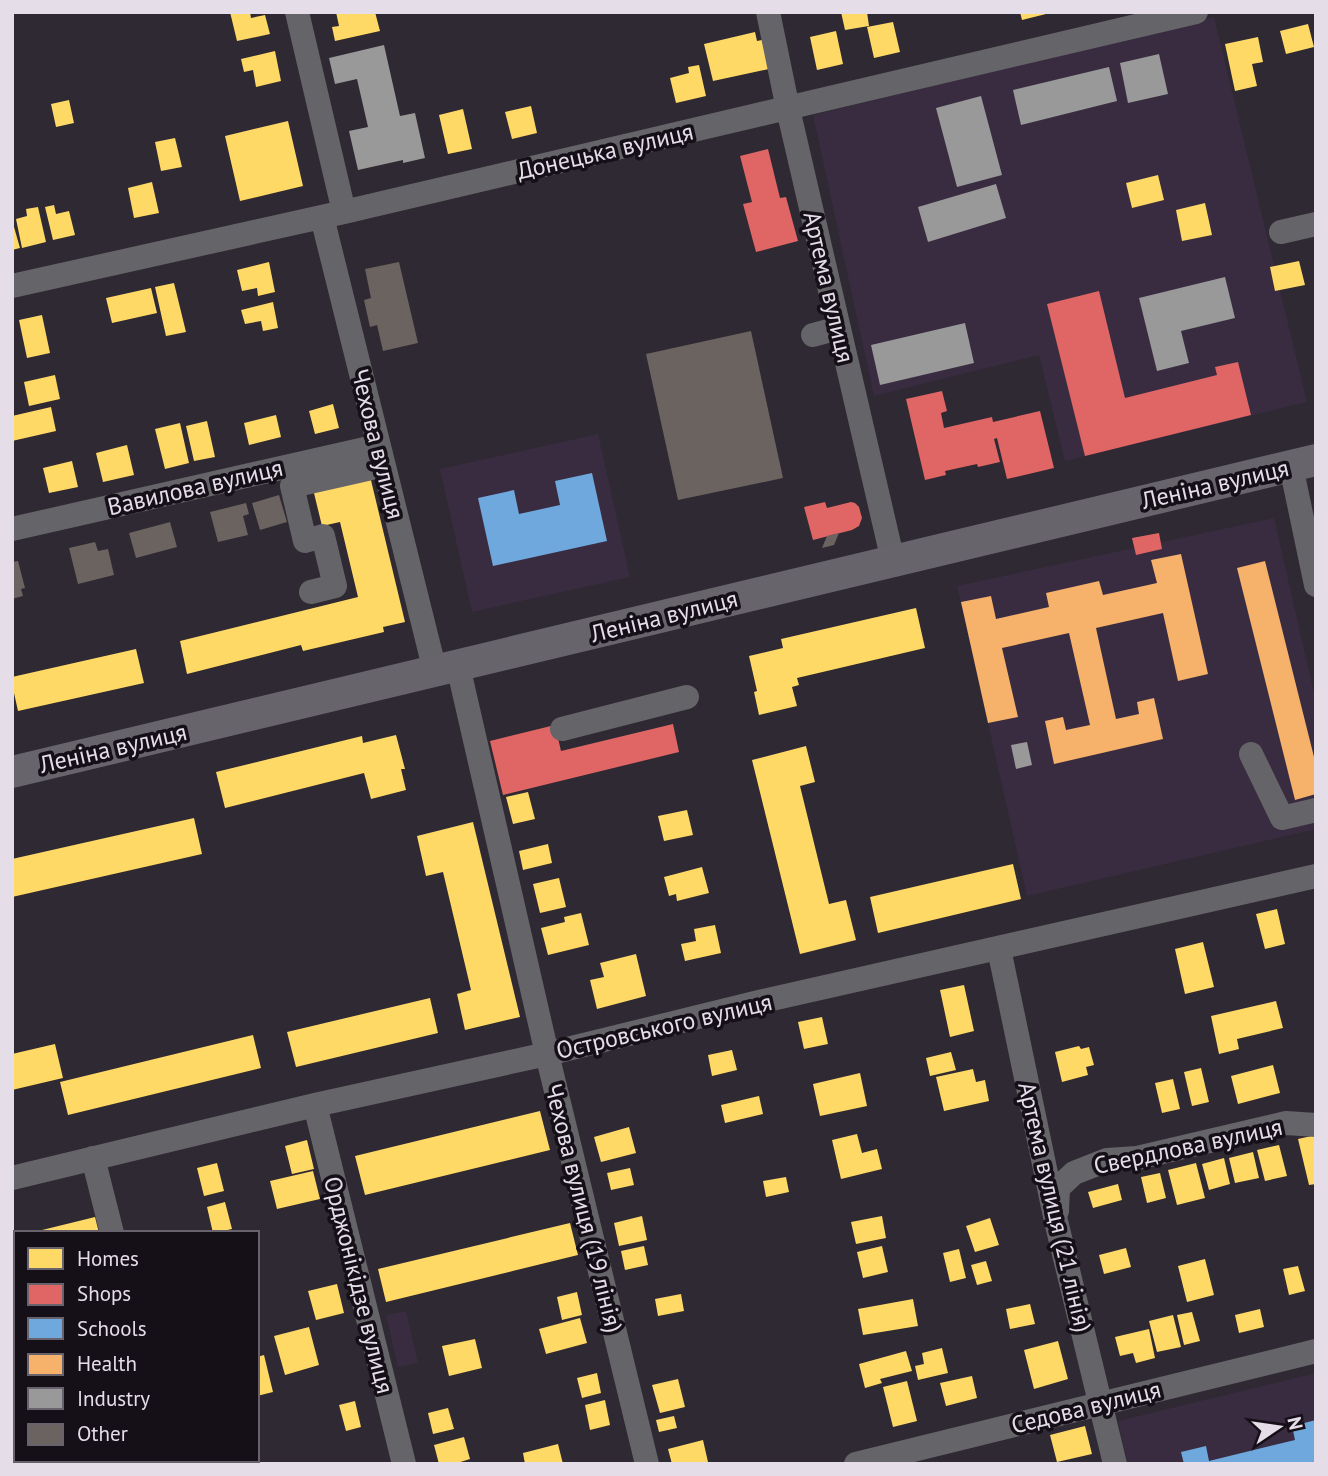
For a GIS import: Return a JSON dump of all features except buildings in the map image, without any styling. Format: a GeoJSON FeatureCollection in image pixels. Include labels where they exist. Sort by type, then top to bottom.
{"type":"FeatureCollection","features":[{"type":"Feature","properties":{"kind":"main road","name":"Леніна вулиця"},"geometry":{"type":"LineString","coordinates":[[12,772],[1303,463]]}},
{"type":"Feature","properties":{"kind":"street","name":"Чехова вулиця"},"geometry":{"type":"LineString","coordinates":[[297,12],[378,446],[447,668]]}},
{"type":"Feature","properties":{"kind":"street","name":"Артема вулиця"},"geometry":{"type":"LineString","coordinates":[[768,12],[893,561]]}},
{"type":"Feature","properties":{"kind":"street","name":"Донецька вулиця"},"geometry":{"type":"LineString","coordinates":[[12,286],[788,109],[1191,13]]}},
{"type":"Feature","properties":{"kind":"street"},"geometry":{"type":"LineString","coordinates":[[1281,232],[1316,224]]}},
{"type":"Feature","properties":{"kind":"street"},"geometry":{"type":"LineString","coordinates":[[813,335],[839,328]]}},
{"type":"Feature","properties":{"kind":"street"},"geometry":{"type":"LineString","coordinates":[[311,592],[335,586],[323,536],[305,541],[292,486],[376,467],[378,446]]}},
{"type":"Feature","properties":{"kind":"street","name":"Вавилова вулиця"},"geometry":{"type":"LineString","coordinates":[[12,529],[378,446]]}},
{"type":"Feature","properties":{"kind":"street"},"geometry":{"type":"LineString","coordinates":[[1303,463],[1316,585]]}},
{"type":"Feature","properties":{"kind":"street","name":"Чехова вулиця (19 лiнiя)"},"geometry":{"type":"LineString","coordinates":[[447,668],[547,1054],[647,1464]]}},
{"type":"Feature","properties":{"kind":"street"},"geometry":{"type":"LineString","coordinates":[[562,729],[687,697]]}},
{"type":"Feature","properties":{"kind":"street"},"geometry":{"type":"LineString","coordinates":[[1251,754],[1282,818],[1316,810]]}},
{"type":"Feature","properties":{"kind":"street","name":"Островського вулиця"},"geometry":{"type":"LineString","coordinates":[[12,1178],[759,1002],[1316,876]]}},
{"type":"Feature","properties":{"kind":"street","name":"Артема вулиця (21 лiнiя)"},"geometry":{"type":"LineString","coordinates":[[999,949],[1056,1220],[1115,1464]]}},
{"type":"Feature","properties":{"kind":"street","name":"Орджонікідзе вулиця"},"geometry":{"type":"LineString","coordinates":[[315,1105],[404,1464]]}},
{"type":"Feature","properties":{"kind":"street","name":"Свердлова вулиця"},"geometry":{"type":"LineString","coordinates":[[1056,1220],[1058,1188],[1074,1173],[1107,1160],[1137,1158],[1286,1123],[1316,1125]]}},
{"type":"Feature","properties":{"kind":"street"},"geometry":{"type":"LineString","coordinates":[[93,1158],[111,1231]]}},
{"type":"Feature","properties":{"kind":"street","name":"Седова вулиця"},"geometry":{"type":"LineString","coordinates":[[856,1464],[1316,1351]]}},
{"type":"Feature","properties":{"kind":"shaded area"},"geometry":{"type":"Polygon","coordinates":[[[1214,17],[1307,402],[1065,461],[1039,355],[874,396],[813,115],[1214,17]]]}},
{"type":"Feature","properties":{"kind":"shaded area"},"geometry":{"type":"Polygon","coordinates":[[[598,434],[630,577],[472,612],[440,469],[598,434]]]}},
{"type":"Feature","properties":{"kind":"shaded area"},"geometry":{"type":"Polygon","coordinates":[[[1274,518],[1316,702],[1316,829],[1027,896],[957,586],[1274,518]]]}},
{"type":"Feature","properties":{"kind":"shaded area"},"geometry":{"type":"Polygon","coordinates":[[[406,1311],[418,1363],[398,1367],[386,1315],[406,1311]]]}},
{"type":"Feature","properties":{"kind":"shaded area"},"geometry":{"type":"Polygon","coordinates":[[[1316,1373],[1316,1464],[1128,1464],[1118,1421],[1316,1373]]]}}]}
